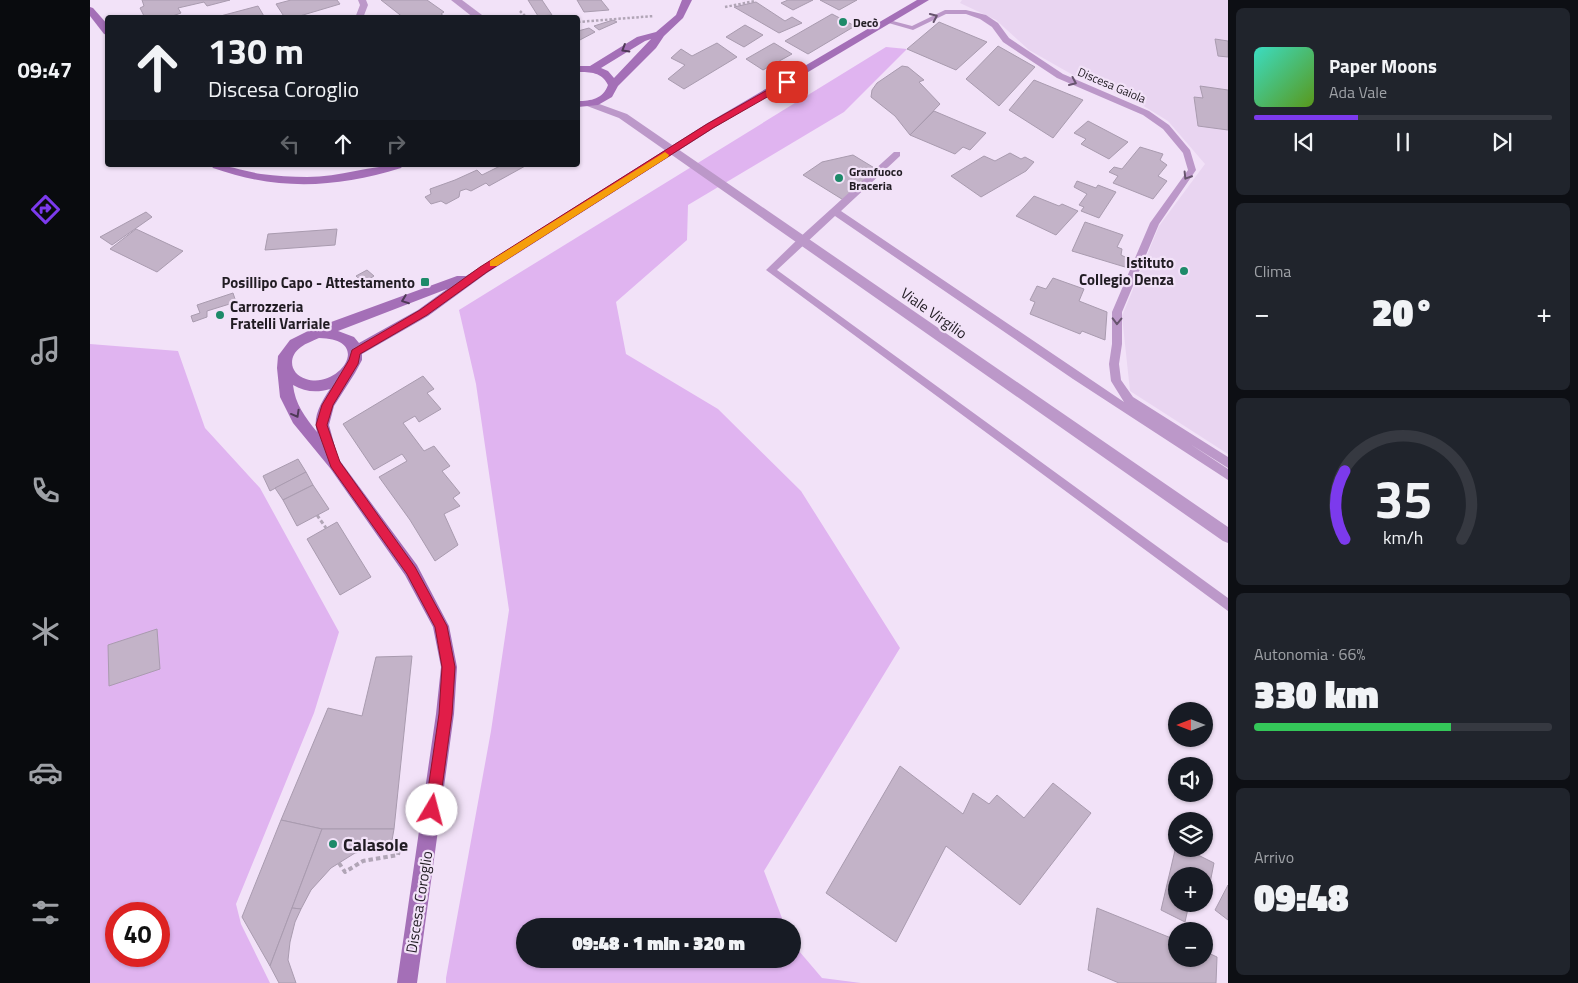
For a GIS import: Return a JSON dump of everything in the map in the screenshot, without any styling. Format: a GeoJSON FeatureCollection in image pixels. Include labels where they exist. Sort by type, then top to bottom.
{"type":"FeatureCollection","features":[{"type":"Feature","properties":{"kind":"street"},"geometry":{"type":"LineString","coordinates":[[456,0],[478,15]]}},
{"type":"Feature","properties":{"kind":"street"},"geometry":{"type":"LineString","coordinates":[[580,104],[591,104],[608,96],[613,85],[652,46],[660,34],[680,16],[687,0]]}},
{"type":"Feature","properties":{"kind":"street"},"geometry":{"type":"LineString","coordinates":[[355,352],[423,313],[483,270],[710,126],[924,0]]}},
{"type":"Feature","properties":{"kind":"street"},"geometry":{"type":"LineString","coordinates":[[90,10],[105,28]]}},
{"type":"Feature","properties":{"kind":"street"},"geometry":{"type":"LineString","coordinates":[[592,69],[641,40],[660,34]]}},
{"type":"Feature","properties":{"kind":"street"},"geometry":{"type":"LineString","coordinates":[[580,69],[592,69],[606,74],[611,79],[613,85]]}},
{"type":"Feature","properties":{"kind":"street","name":"Viale Virgilio"},"geometry":{"type":"LineString","coordinates":[[608,96],[623,116]]}},
{"type":"Feature","properties":{"kind":"street","name":"Viale Virgilio"},"geometry":{"type":"LineString","coordinates":[[591,104],[623,116],[1228,536]]}},
{"type":"Feature","properties":{"kind":"street"},"geometry":{"type":"LineString","coordinates":[[223,167],[262,179],[309,181],[348,177],[389,167]]}},
{"type":"Feature","properties":{"kind":"street"},"geometry":{"type":"LineString","coordinates":[[318,333],[329,332],[348,338],[355,352],[354,361],[349,370],[335,380],[317,386],[306,386],[295,382],[288,376],[284,368],[285,358],[290,350],[306,337],[483,270]]}},
{"type":"Feature","properties":{"kind":"street","name":"Discesa Coroglio"},"geometry":{"type":"LineString","coordinates":[[284,368],[287,397],[298,420],[335,464],[411,570],[441,626],[449,667],[445,714],[407,983]]}},
{"type":"Feature","properties":{"kind":"street","name":"Discesa Coroglio"},"geometry":{"type":"LineString","coordinates":[[335,464],[322,425],[328,405],[349,370]]}},
{"type":"Feature","properties":{"kind":"lane"},"geometry":{"type":"LineString","coordinates":[[360,15],[364,5],[362,0]]}},
{"type":"Feature","properties":{"kind":"lane","name":"Discesa Gaiola"},"geometry":{"type":"LineString","coordinates":[[889,22],[913,28],[945,12],[966,12],[983,17],[995,26],[1006,40],[1060,76],[1146,113],[1166,127],[1187,152],[1192,170],[1155,223],[1118,312],[1114,364],[1116,381],[1129,400],[1228,462]]}},
{"type":"Feature","properties":{"kind":"lane"},"geometry":{"type":"LineString","coordinates":[[897,154],[867,184],[800,240],[771,270],[1228,605]]}},
{"type":"Feature","properties":{"kind":"lane"},"geometry":{"type":"LineString","coordinates":[[835,211],[1077,376],[1228,475]]}},
{"type":"Feature","properties":{"kind":"path"},"geometry":{"type":"LineString","coordinates":[[735,8],[725,7],[755,1]]}},
{"type":"Feature","properties":{"kind":"path"},"geometry":{"type":"LineString","coordinates":[[520,11],[524,15]]}},
{"type":"Feature","properties":{"kind":"path"},"geometry":{"type":"LineString","coordinates":[[580,22],[646,16]]}},
{"type":"Feature","properties":{"kind":"path"},"geometry":{"type":"LineString","coordinates":[[317,515],[326,528]]}},
{"type":"Feature","properties":{"kind":"path"},"geometry":{"type":"LineString","coordinates":[[339,863],[345,872],[363,861],[398,855],[400,844]]}},
{"type":"Feature","properties":{"kind":"shaded area","name":"Istituto Collegio Denza"},"geometry":{"type":"Polygon","coordinates":[[[962,0],[1228,0],[1228,454],[1130,391],[1122,316],[1159,226],[1205,164],[1168,121],[1137,102],[1073,75],[1029,50],[996,20],[960,3],[962,0]]]}},
{"type":"Feature","properties":{"kind":"shaded area"},"geometry":{"type":"Polygon","coordinates":[[[886,47],[907,49],[844,112],[688,205],[687,240],[616,302],[626,354],[718,409],[801,491],[900,648],[764,871],[782,918],[516,918],[516,968],[801,968],[801,953],[822,978],[861,983],[446,983],[491,731],[509,610],[476,384],[459,310],[886,47]]]}},
{"type":"Feature","properties":{"kind":"shaded area"},"geometry":{"type":"Polygon","coordinates":[[[90,344],[178,351],[205,428],[260,488],[339,632],[314,713],[236,904],[241,924],[270,983],[90,983],[90,344]]]}},
{"type":"Feature","properties":{"kind":"building"},"geometry":{"type":"Polygon","coordinates":[[[142,0],[230,0],[207,6],[204,2],[178,8],[181,13],[175,15],[144,15],[140,8],[144,6],[142,0]]]}},
{"type":"Feature","properties":{"kind":"building"},"geometry":{"type":"Polygon","coordinates":[[[291,0],[337,0],[340,4],[303,15],[283,15],[276,4],[291,0]]]}},
{"type":"Feature","properties":{"kind":"building"},"geometry":{"type":"Polygon","coordinates":[[[381,0],[427,0],[444,12],[441,14],[442,15],[400,15],[381,0]]]}},
{"type":"Feature","properties":{"kind":"building"},"geometry":{"type":"Polygon","coordinates":[[[528,0],[542,0],[552,15],[537,15],[528,0]]]}},
{"type":"Feature","properties":{"kind":"building"},"geometry":{"type":"Polygon","coordinates":[[[577,0],[601,0],[609,10],[584,12],[577,0]]]}},
{"type":"Feature","properties":{"kind":"building"},"geometry":{"type":"Polygon","coordinates":[[[788,0],[813,0],[793,10],[781,3],[788,0]]]}},
{"type":"Feature","properties":{"kind":"building"},"geometry":{"type":"Polygon","coordinates":[[[820,0],[857,0],[839,10],[820,0]]]}},
{"type":"Feature","properties":{"kind":"building"},"geometry":{"type":"Polygon","coordinates":[[[756,2],[785,21],[792,17],[802,23],[779,33],[734,7],[756,2]]]}},
{"type":"Feature","properties":{"kind":"building"},"geometry":{"type":"Polygon","coordinates":[[[258,6],[263,15],[224,15],[258,6]]]}},
{"type":"Feature","properties":{"kind":"building"},"geometry":{"type":"Polygon","coordinates":[[[832,14],[855,26],[808,54],[785,41],[832,14]]]}},
{"type":"Feature","properties":{"kind":"building"},"geometry":{"type":"Polygon","coordinates":[[[613,20],[617,22],[599,30],[594,26],[613,20]]]}},
{"type":"Feature","properties":{"kind":"building"},"geometry":{"type":"Polygon","coordinates":[[[939,22],[987,42],[956,70],[907,49],[939,22]]]}},
{"type":"Feature","properties":{"kind":"building"},"geometry":{"type":"Polygon","coordinates":[[[745,25],[763,35],[744,47],[726,37],[745,25]]]}},
{"type":"Feature","properties":{"kind":"building"},"geometry":{"type":"Polygon","coordinates":[[[589,28],[595,32],[580,40],[580,30],[589,28]]]}},
{"type":"Feature","properties":{"kind":"building"},"geometry":{"type":"Polygon","coordinates":[[[1215,39],[1228,41],[1228,57],[1218,56],[1215,39]]]}},
{"type":"Feature","properties":{"kind":"building"},"geometry":{"type":"Polygon","coordinates":[[[717,43],[737,57],[684,89],[668,79],[685,65],[671,58],[681,49],[692,56],[717,43]]]}},
{"type":"Feature","properties":{"kind":"building"},"geometry":{"type":"Polygon","coordinates":[[[774,43],[792,54],[763,70],[746,59],[774,43]]]}},
{"type":"Feature","properties":{"kind":"building"},"geometry":{"type":"Polygon","coordinates":[[[998,46],[1035,67],[999,106],[966,79],[998,46]]]}},
{"type":"Feature","properties":{"kind":"building"},"geometry":{"type":"Polygon","coordinates":[[[902,66],[908,67],[924,80],[919,82],[940,104],[910,135],[895,116],[871,97],[872,90],[877,83],[902,66]]]}},
{"type":"Feature","properties":{"kind":"building"},"geometry":{"type":"Polygon","coordinates":[[[1034,80],[1083,100],[1053,138],[1009,110],[1034,80]]]}},
{"type":"Feature","properties":{"kind":"building"},"geometry":{"type":"Polygon","coordinates":[[[1200,86],[1228,90],[1228,130],[1198,126],[1194,97],[1203,98],[1200,86]]]}},
{"type":"Feature","properties":{"kind":"building"},"geometry":{"type":"Polygon","coordinates":[[[934,111],[986,133],[970,150],[963,147],[955,154],[910,135],[934,111]]]}},
{"type":"Feature","properties":{"kind":"building"},"geometry":{"type":"Polygon","coordinates":[[[1088,121],[1128,142],[1109,159],[1081,144],[1086,139],[1074,133],[1088,121]]]}},
{"type":"Feature","properties":{"kind":"building"},"geometry":{"type":"Polygon","coordinates":[[[1140,147],[1163,154],[1160,160],[1167,165],[1158,176],[1167,181],[1153,199],[1113,183],[1118,176],[1109,172],[1114,167],[1122,169],[1140,147]]]}},
{"type":"Feature","properties":{"kind":"building"},"geometry":{"type":"Polygon","coordinates":[[[1010,153],[1021,159],[1025,157],[1034,162],[1026,171],[981,197],[951,176],[984,156],[995,161],[1010,153]]]}},
{"type":"Feature","properties":{"kind":"building"},"geometry":{"type":"Polygon","coordinates":[[[853,155],[876,169],[845,201],[803,175],[822,162],[853,155]]]}},
{"type":"Feature","properties":{"kind":"building"},"geometry":{"type":"Polygon","coordinates":[[[498,167],[523,167],[489,186],[486,183],[471,191],[466,189],[460,191],[459,197],[446,204],[441,201],[431,204],[425,197],[431,194],[430,189],[477,170],[482,175],[498,167]]]}},
{"type":"Feature","properties":{"kind":"building"},"geometry":{"type":"Polygon","coordinates":[[[1077,181],[1096,188],[1098,185],[1116,192],[1099,218],[1081,211],[1084,207],[1079,205],[1087,194],[1074,187],[1077,181]]]}},
{"type":"Feature","properties":{"kind":"building"},"geometry":{"type":"Polygon","coordinates":[[[1034,196],[1078,211],[1056,235],[1016,216],[1034,196]]]}},
{"type":"Feature","properties":{"kind":"building"},"geometry":{"type":"Polygon","coordinates":[[[146,212],[152,217],[112,245],[100,237],[146,212]]]}},
{"type":"Feature","properties":{"kind":"building"},"geometry":{"type":"Polygon","coordinates":[[[1085,222],[1123,235],[1117,247],[1122,249],[1121,255],[1127,258],[1125,267],[1072,251],[1085,222]]]}},
{"type":"Feature","properties":{"kind":"building"},"geometry":{"type":"Polygon","coordinates":[[[136,229],[183,251],[157,272],[110,249],[136,229]]]}},
{"type":"Feature","properties":{"kind":"building"},"geometry":{"type":"Polygon","coordinates":[[[337,229],[335,245],[265,250],[268,234],[337,229]]]}},
{"type":"Feature","properties":{"kind":"building"},"geometry":{"type":"Polygon","coordinates":[[[367,270],[374,276],[363,283],[356,276],[367,270]]]}},
{"type":"Feature","properties":{"kind":"building"},"geometry":{"type":"Polygon","coordinates":[[[405,277],[409,281],[400,287],[396,283],[405,277]]]}},
{"type":"Feature","properties":{"kind":"building"},"geometry":{"type":"Polygon","coordinates":[[[1053,278],[1084,289],[1079,301],[1107,312],[1105,340],[1082,331],[1080,334],[1030,314],[1035,302],[1030,300],[1037,286],[1046,289],[1053,278]]]}},
{"type":"Feature","properties":{"kind":"building"},"geometry":{"type":"Polygon","coordinates":[[[233,293],[236,302],[207,311],[207,317],[193,322],[191,316],[200,313],[197,305],[233,293]]]}},
{"type":"Feature","properties":{"kind":"building"},"geometry":{"type":"Polygon","coordinates":[[[423,376],[434,389],[427,393],[441,409],[419,422],[415,416],[403,423],[424,451],[434,446],[450,466],[442,471],[460,493],[453,498],[460,506],[444,514],[458,545],[435,561],[410,520],[379,477],[407,461],[402,454],[374,470],[343,424],[423,376]]]}},
{"type":"Feature","properties":{"kind":"building"},"geometry":{"type":"Polygon","coordinates":[[[298,459],[306,472],[270,491],[263,476],[298,459]]]}},
{"type":"Feature","properties":{"kind":"building"},"geometry":{"type":"Polygon","coordinates":[[[306,472],[313,485],[283,500],[275,488],[306,472]]]}},
{"type":"Feature","properties":{"kind":"building"},"geometry":{"type":"Polygon","coordinates":[[[313,485],[329,509],[297,526],[283,500],[313,485]]]}},
{"type":"Feature","properties":{"kind":"building"},"geometry":{"type":"Polygon","coordinates":[[[337,522],[371,577],[340,595],[307,539],[337,522]]]}},
{"type":"Feature","properties":{"kind":"building"},"geometry":{"type":"Polygon","coordinates":[[[157,629],[160,669],[109,686],[108,645],[157,629]]]}},
{"type":"Feature","properties":{"kind":"building"},"geometry":{"type":"Polygon","coordinates":[[[412,656],[394,829],[322,829],[281,820],[328,708],[362,716],[376,657],[412,656]]]}},
{"type":"Feature","properties":{"kind":"building"},"geometry":{"type":"Polygon","coordinates":[[[900,766],[963,814],[973,793],[989,804],[997,795],[1024,818],[1053,783],[1091,813],[1020,905],[946,846],[896,942],[826,893],[900,766]]]}},
{"type":"Feature","properties":{"kind":"building"},"geometry":{"type":"Polygon","coordinates":[[[281,820],[322,829],[270,966],[242,917],[281,820]]]}},
{"type":"Feature","properties":{"kind":"building"},"geometry":{"type":"Polygon","coordinates":[[[322,829],[394,829],[391,846],[355,853],[331,868],[311,890],[301,909],[292,908],[322,829]]]}},
{"type":"Feature","properties":{"kind":"building"},"geometry":{"type":"Polygon","coordinates":[[[1173,857],[1202,857],[1214,863],[1213,868],[1171,867],[1173,857]]]}},
{"type":"Feature","properties":{"kind":"building"},"geometry":{"type":"Polygon","coordinates":[[[1168,880],[1168,912],[1187,912],[1185,922],[1161,910],[1168,880]]]}},
{"type":"Feature","properties":{"kind":"building"},"geometry":{"type":"Polygon","coordinates":[[[1228,885],[1228,920],[1215,910],[1228,885]]]}},
{"type":"Feature","properties":{"kind":"building"},"geometry":{"type":"Polygon","coordinates":[[[292,908],[301,909],[295,922],[288,960],[296,983],[279,983],[270,966],[292,908]]]}},
{"type":"Feature","properties":{"kind":"building"},"geometry":{"type":"Polygon","coordinates":[[[1097,908],[1168,937],[1168,967],[1213,967],[1213,955],[1217,957],[1216,983],[1119,983],[1088,970],[1097,908]]]}},
{"type":"Feature","properties":{"kind":"slow traffic"},"geometry":{"type":"LineString","coordinates":[[494,263],[665,155]]}},
{"type":"Feature","properties":{"kind":"place","name":"Decò"},"geometry":{"type":"Point","coordinates":[843,22]}},
{"type":"Feature","properties":{"kind":"place","name":"Granfuoco Braceria"},"geometry":{"type":"Point","coordinates":[839,178]}},
{"type":"Feature","properties":{"kind":"place","name":"Istituto Collegio Denza"},"geometry":{"type":"Point","coordinates":[1184,271]}},
{"type":"Feature","properties":{"kind":"place","name":"Posillipo Capo - Attestamento"},"geometry":{"type":"Point","coordinates":[425,282]}},
{"type":"Feature","properties":{"kind":"place","name":"Carrozzeria Fratelli Varriale"},"geometry":{"type":"Point","coordinates":[220,315]}},
{"type":"Feature","properties":{"kind":"place","name":"Calasole"},"geometry":{"type":"Point","coordinates":[333,844]}},
{"type":"Feature","properties":{"kind":"route"},"geometry":{"type":"LineString","coordinates":[[432,810],[445,714],[449,667],[441,626],[411,570],[335,464],[322,425],[328,405],[354,361],[355,352],[423,313],[483,270],[710,126],[787,82]]}}]}
